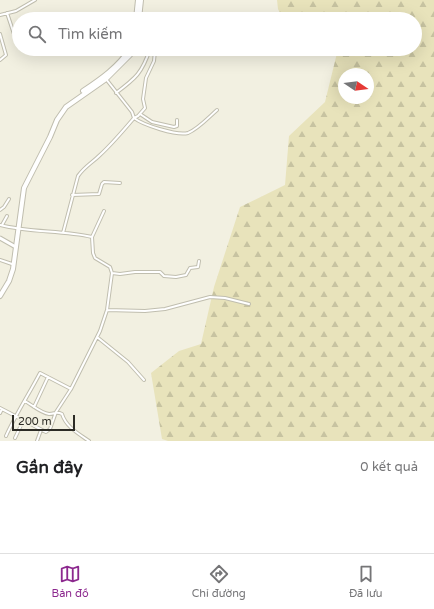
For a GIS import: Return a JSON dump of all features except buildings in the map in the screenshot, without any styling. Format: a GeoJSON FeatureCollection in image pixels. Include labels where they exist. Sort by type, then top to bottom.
{"type":"FeatureCollection","features":[{"type":"Feature","properties":{"kind":"highway"},"geometry":{"type":"LineString","coordinates":[[137,12],[138,0]]}},
{"type":"Feature","properties":{"kind":"highway"},"geometry":{"type":"LineString","coordinates":[[139,12],[141,0]]}},
{"type":"Feature","properties":{"kind":"highway"},"geometry":{"type":"LineString","coordinates":[[105,78],[125,56]]}},
{"type":"Feature","properties":{"kind":"highway"},"geometry":{"type":"LineString","coordinates":[[0,295],[9,281],[16,243],[22,186],[46,142],[57,116],[66,104],[105,78],[128,56]]}},
{"type":"Feature","properties":{"kind":"highway"},"geometry":{"type":"LineString","coordinates":[[0,295],[7,281],[16,243]]}},
{"type":"Feature","properties":{"kind":"street"},"geometry":{"type":"LineString","coordinates":[[0,15],[16,11],[35,0]]}},
{"type":"Feature","properties":{"kind":"street"},"geometry":{"type":"LineString","coordinates":[[6,13],[12,29]]}},
{"type":"Feature","properties":{"kind":"street"},"geometry":{"type":"LineString","coordinates":[[0,34],[6,55],[0,60]]}},
{"type":"Feature","properties":{"kind":"street"},"geometry":{"type":"LineString","coordinates":[[116,93],[139,73],[144,67],[147,56]]}},
{"type":"Feature","properties":{"kind":"street"},"geometry":{"type":"LineString","coordinates":[[64,233],[72,195],[78,176],[83,168],[99,156],[145,108],[143,97],[146,78],[155,56]]}},
{"type":"Feature","properties":{"kind":"street"},"geometry":{"type":"LineString","coordinates":[[105,78],[132,112],[134,118],[153,127],[174,132],[187,133],[217,110]]}},
{"type":"Feature","properties":{"kind":"street"},"geometry":{"type":"LineString","coordinates":[[140,114],[152,122],[174,127],[177,126],[177,120]]}},
{"type":"Feature","properties":{"kind":"street"},"geometry":{"type":"LineString","coordinates":[[72,195],[98,195],[104,182],[120,183]]}},
{"type":"Feature","properties":{"kind":"street"},"geometry":{"type":"LineString","coordinates":[[0,210],[9,199]]}},
{"type":"Feature","properties":{"kind":"street"},"geometry":{"type":"LineString","coordinates":[[0,412],[1,408],[46,432],[48,431],[56,412],[71,389],[97,337],[107,310],[112,273],[110,267],[95,258],[93,253],[92,237],[104,211]]}},
{"type":"Feature","properties":{"kind":"street"},"geometry":{"type":"LineString","coordinates":[[7,216],[1,225],[17,229],[92,237]]}},
{"type":"Feature","properties":{"kind":"street"},"geometry":{"type":"LineString","coordinates":[[0,238],[16,243]]}},
{"type":"Feature","properties":{"kind":"street"},"geometry":{"type":"LineString","coordinates":[[0,260],[12,264]]}},
{"type":"Feature","properties":{"kind":"street"},"geometry":{"type":"LineString","coordinates":[[112,273],[160,272],[164,276],[176,277],[186,274],[190,268],[198,268],[199,261]]}},
{"type":"Feature","properties":{"kind":"street"},"geometry":{"type":"LineString","coordinates":[[107,310],[145,311],[165,309],[210,297],[226,298],[249,304]]}},
{"type":"Feature","properties":{"kind":"street"},"geometry":{"type":"LineString","coordinates":[[97,337],[128,362],[144,380]]}},
{"type":"Feature","properties":{"kind":"street"},"geometry":{"type":"LineString","coordinates":[[6,436],[15,416],[40,373],[71,389]]}},
{"type":"Feature","properties":{"kind":"street"},"geometry":{"type":"LineString","coordinates":[[34,407],[48,377]]}},
{"type":"Feature","properties":{"kind":"street"},"geometry":{"type":"LineString","coordinates":[[25,401],[45,413],[51,414],[56,412],[62,414],[66,422],[89,441]]}},
{"type":"Feature","properties":{"kind":"street"},"geometry":{"type":"LineString","coordinates":[[15,438],[23,421]]}},
{"type":"Feature","properties":{"kind":"street"},"geometry":{"type":"LineString","coordinates":[[37,441],[41,430]]}},
{"type":"Feature","properties":{"kind":"green space"},"geometry":{"type":"Polygon","coordinates":[[[277,0],[434,0],[434,441],[168,441],[162,439],[151,373],[179,351],[201,344],[214,287],[240,207],[285,185],[289,136],[325,102],[336,56],[422,56],[422,12],[280,12],[277,0]]]}}]}
